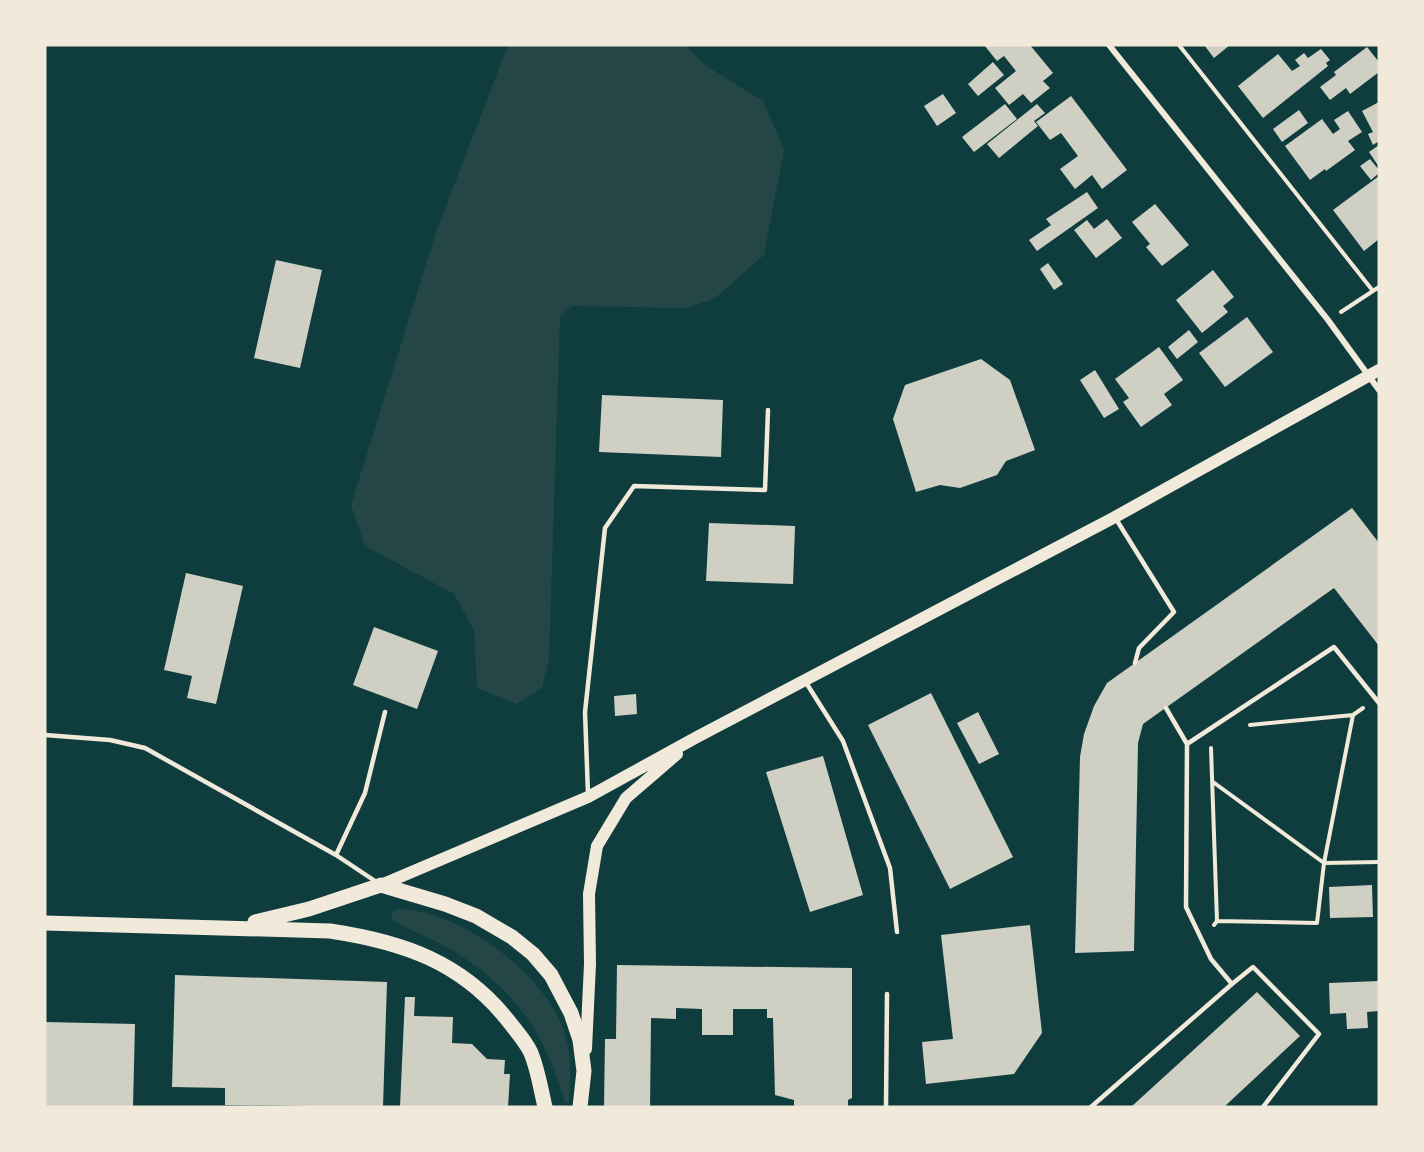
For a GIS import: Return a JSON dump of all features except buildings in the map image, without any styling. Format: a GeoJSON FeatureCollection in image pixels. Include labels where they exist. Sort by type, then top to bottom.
{"type":"FeatureCollection","features":[{"type":"Feature","properties":{"kind":"main road"},"geometry":{"type":"LineString","coordinates":[[238,927],[309,909],[381,885],[588,797],[697,737],[1115,517],[1374,373]]}},
{"type":"Feature","properties":{"kind":"main road"},"geometry":{"type":"LineString","coordinates":[[580,1107],[590,964],[589,894],[597,846],[626,798],[697,737]]}},
{"type":"Feature","properties":{"kind":"main road"},"geometry":{"type":"LineString","coordinates":[[381,885],[476,916],[512,937],[533,954],[551,975],[572,1013],[580,1040],[584,1071]]}},
{"type":"Feature","properties":{"kind":"main road"},"geometry":{"type":"LineString","coordinates":[[45,923],[330,931],[370,937],[411,949],[446,966],[477,988],[501,1011],[531,1053],[545,1107]]}},
{"type":"Feature","properties":{"kind":"street"},"geometry":{"type":"LineString","coordinates":[[1109,45],[1328,320],[1374,373],[1379,390]]}},
{"type":"Feature","properties":{"kind":"lane"},"geometry":{"type":"LineString","coordinates":[[588,797],[585,712],[605,528],[634,486],[765,490],[768,410]]}},
{"type":"Feature","properties":{"kind":"lane"},"geometry":{"type":"LineString","coordinates":[[1115,517],[1174,612],[1139,648],[1135,663]]}},
{"type":"Feature","properties":{"kind":"lane"},"geometry":{"type":"LineString","coordinates":[[1187,744],[1334,647],[1377,701]]}},
{"type":"Feature","properties":{"kind":"lane"},"geometry":{"type":"LineString","coordinates":[[805,681],[843,741],[886,857],[890,868],[897,932]]}},
{"type":"Feature","properties":{"kind":"lane"},"geometry":{"type":"LineString","coordinates":[[1166,708],[1187,744],[1186,907],[1211,958],[1233,984]]}},
{"type":"Feature","properties":{"kind":"lane"},"geometry":{"type":"LineString","coordinates":[[336,855],[365,793],[385,712]]}},
{"type":"Feature","properties":{"kind":"lane"},"geometry":{"type":"LineString","coordinates":[[45,735],[110,740],[145,748],[336,855],[381,885]]}},
{"type":"Feature","properties":{"kind":"lane"},"geometry":{"type":"LineString","coordinates":[[1091,1107],[1253,967],[1319,1034],[1263,1107]]}},
{"type":"Feature","properties":{"kind":"lane"},"geometry":{"type":"LineString","coordinates":[[886,1107],[887,994]]}},
{"type":"Feature","properties":{"kind":"path"},"geometry":{"type":"LineString","coordinates":[[1179,45],[1373,291]]}},
{"type":"Feature","properties":{"kind":"path"},"geometry":{"type":"LineString","coordinates":[[1328,320],[1379,286]]}},
{"type":"Feature","properties":{"kind":"path"},"geometry":{"type":"LineString","coordinates":[[1202,940],[1217,921],[1211,728],[1353,715],[1377,701]]}},
{"type":"Feature","properties":{"kind":"path"},"geometry":{"type":"LineString","coordinates":[[1217,921],[1317,923],[1324,863],[1353,715]]}},
{"type":"Feature","properties":{"kind":"path"},"geometry":{"type":"LineString","coordinates":[[1212,782],[1324,863],[1379,862]]}},
{"type":"Feature","properties":{"kind":"shaded area"},"geometry":{"type":"Polygon","coordinates":[[[508,45],[685,45],[705,65],[763,101],[784,150],[764,255],[714,299],[686,308],[571,306],[560,317],[549,659],[542,688],[516,704],[477,688],[474,630],[454,594],[365,546],[351,505],[436,232],[508,45]]]}},
{"type":"Feature","properties":{"kind":"shaded area"},"geometry":{"type":"Polygon","coordinates":[[[397,909],[421,912],[470,931],[494,946],[535,984],[551,1005],[562,1026],[568,1045],[569,1103],[565,1103],[547,1053],[535,1031],[507,993],[469,961],[392,919],[392,913],[397,909]]]}}]}
